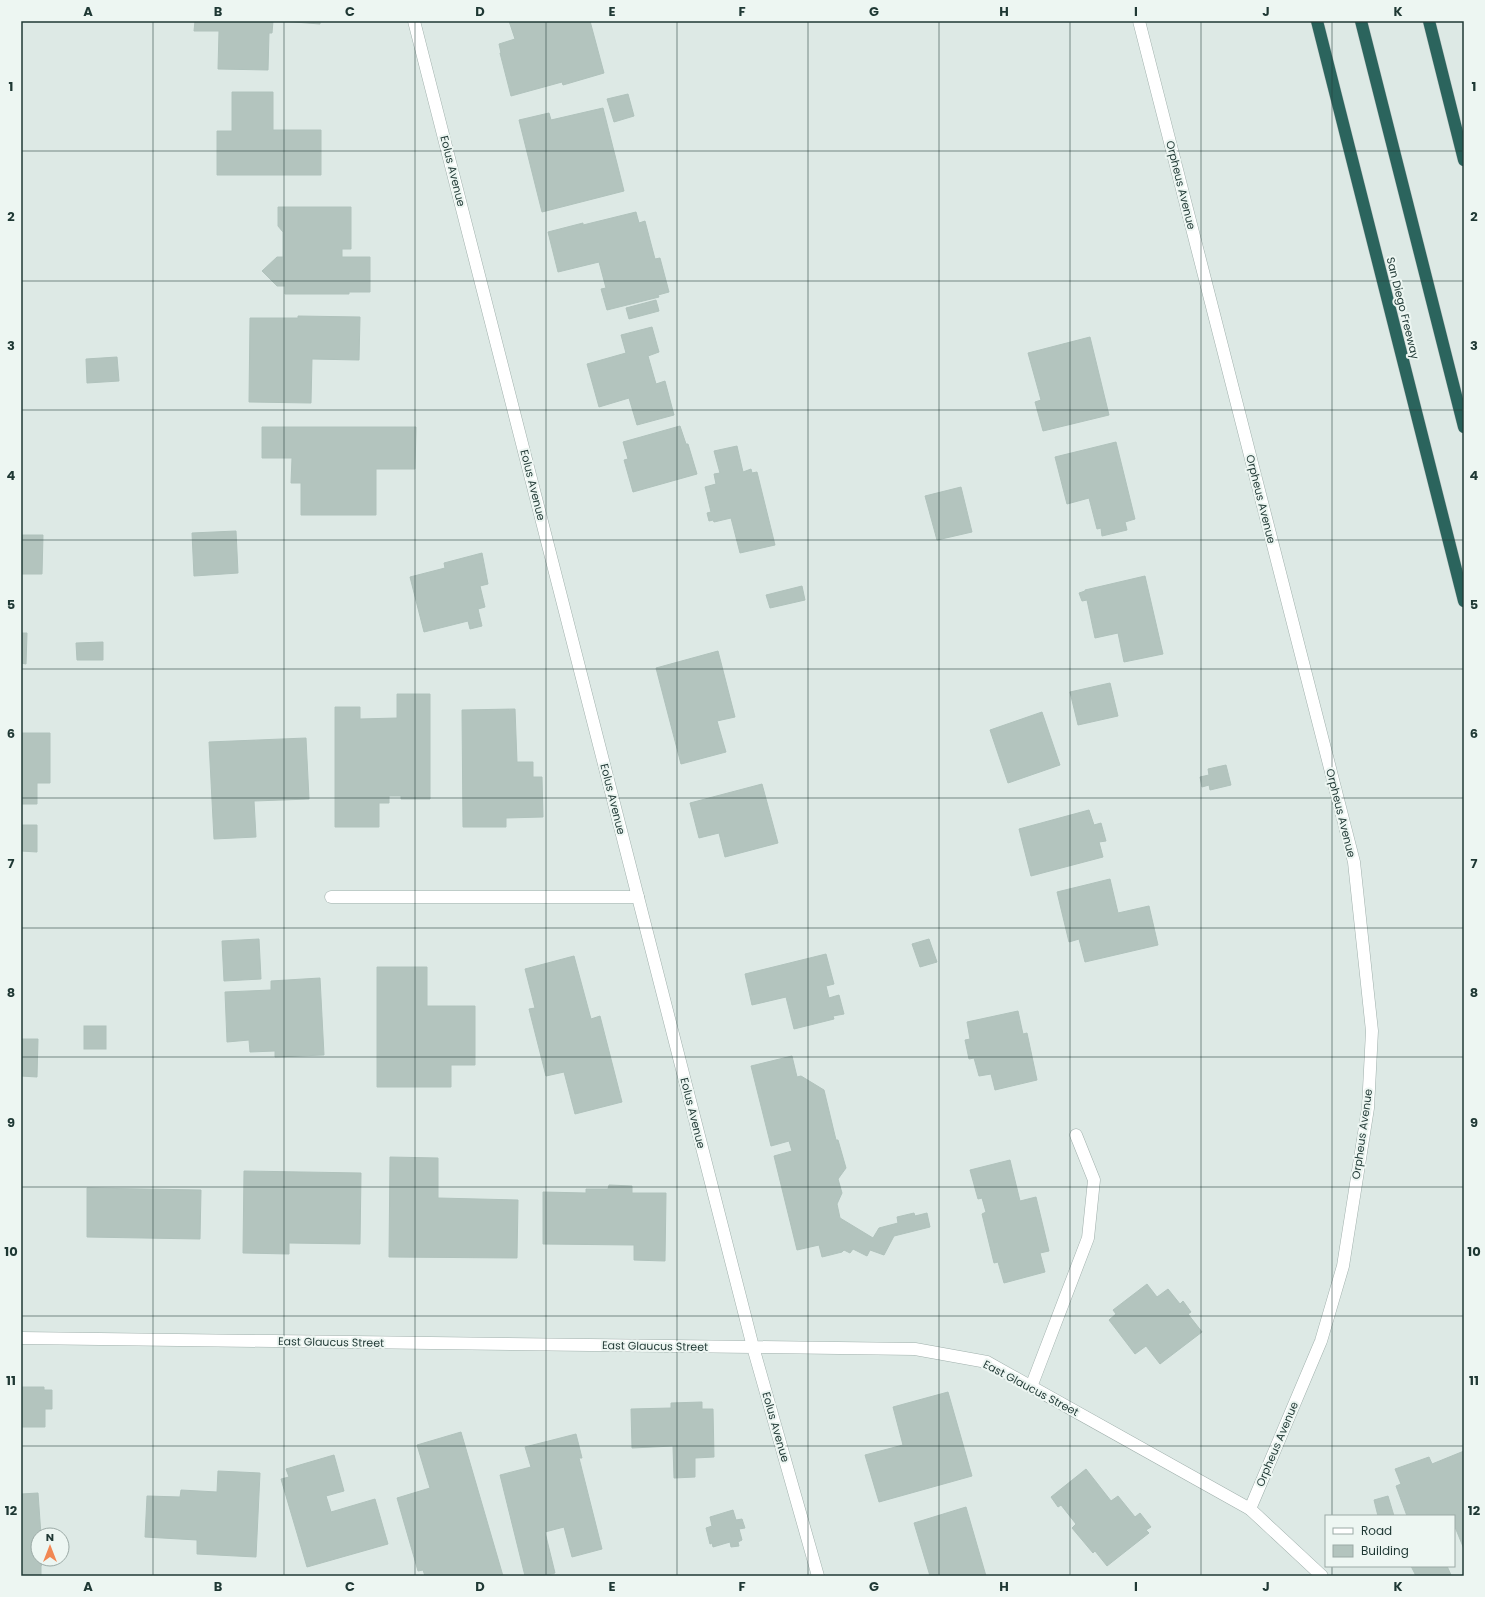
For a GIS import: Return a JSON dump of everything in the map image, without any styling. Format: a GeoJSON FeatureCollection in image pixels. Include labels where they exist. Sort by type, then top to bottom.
{"type":"FeatureCollection","features":[{"type":"Feature","properties":{"kind":"highway","name":"San Diego Freeway"},"geometry":{"type":"LineString","coordinates":[[1317,21],[1464,601]]}},
{"type":"Feature","properties":{"kind":"highway"},"geometry":{"type":"LineString","coordinates":[[1361,21],[1464,427]]}},
{"type":"Feature","properties":{"kind":"highway"},"geometry":{"type":"LineString","coordinates":[[1429,21],[1464,160]]}},
{"type":"Feature","properties":{"kind":"street","name":"Eolus Avenue"},"geometry":{"type":"LineString","coordinates":[[414,21],[753,1347],[818,1576]]}},
{"type":"Feature","properties":{"kind":"street","name":"Orpheus Avenue"},"geometry":{"type":"LineString","coordinates":[[1139,21],[1354,862],[1372,1031],[1368,1108],[1343,1266],[1321,1341],[1250,1509]]}},
{"type":"Feature","properties":{"kind":"street"},"geometry":{"type":"LineString","coordinates":[[331,897],[638,897]]}},
{"type":"Feature","properties":{"kind":"street"},"geometry":{"type":"LineString","coordinates":[[1031,1386],[1088,1238],[1094,1180],[1076,1135]]}},
{"type":"Feature","properties":{"kind":"street","name":"East Glaucus Street"},"geometry":{"type":"LineString","coordinates":[[21,1338],[915,1349],[987,1362],[1250,1509]]}},
{"type":"Feature","properties":{"kind":"street"},"geometry":{"type":"LineString","coordinates":[[1250,1509],[1322,1576]]}},
{"type":"Feature","properties":{"kind":"building"},"geometry":{"type":"Polygon","coordinates":[[[195,21],[273,21],[272,33],[269,33],[268,70],[218,69],[219,31],[194,31],[195,21]]]}},
{"type":"Feature","properties":{"kind":"building"},"geometry":{"type":"Polygon","coordinates":[[[282,21],[320,21],[320,24],[282,21]]]}},
{"type":"Feature","properties":{"kind":"building"},"geometry":{"type":"Polygon","coordinates":[[[509,21],[590,21],[604,73],[563,85],[562,82],[511,96],[499,44],[515,39],[509,21]]]}},
{"type":"Feature","properties":{"kind":"building"},"geometry":{"type":"Polygon","coordinates":[[[232,92],[273,92],[273,130],[321,130],[321,175],[217,175],[217,131],[232,131],[232,92]]]}},
{"type":"Feature","properties":{"kind":"building"},"geometry":{"type":"Polygon","coordinates":[[[628,94],[634,116],[614,122],[607,99],[628,94]]]}},
{"type":"Feature","properties":{"kind":"building"},"geometry":{"type":"Polygon","coordinates":[[[603,108],[624,191],[542,212],[519,120],[549,113],[551,120],[603,108]]]}},
{"type":"Feature","properties":{"kind":"building"},"geometry":{"type":"Polygon","coordinates":[[[278,207],[351,207],[351,249],[342,249],[342,257],[370,257],[370,292],[349,292],[349,294],[285,294],[285,286],[277,286],[262,271],[277,257],[283,257],[283,232],[278,226],[278,207]]]}},
{"type":"Feature","properties":{"kind":"building"},"geometry":{"type":"Polygon","coordinates":[[[636,212],[639,223],[645,221],[655,259],[660,258],[669,292],[658,295],[659,297],[607,310],[601,289],[606,288],[599,262],[558,272],[548,232],[636,212]]]}},
{"type":"Feature","properties":{"kind":"building"},"geometry":{"type":"Polygon","coordinates":[[[656,300],[659,311],[629,319],[626,308],[656,300]]]}},
{"type":"Feature","properties":{"kind":"building"},"geometry":{"type":"Polygon","coordinates":[[[298,316],[360,317],[359,360],[312,359],[311,403],[249,402],[250,318],[298,318],[298,316]]]}},
{"type":"Feature","properties":{"kind":"building"},"geometry":{"type":"Polygon","coordinates":[[[652,327],[659,352],[648,356],[656,384],[665,381],[674,415],[637,425],[629,398],[599,407],[587,364],[626,353],[621,335],[652,327]]]}},
{"type":"Feature","properties":{"kind":"building"},"geometry":{"type":"Polygon","coordinates":[[[1090,337],[1109,415],[1043,431],[1035,402],[1041,400],[1028,353],[1090,337]]]}},
{"type":"Feature","properties":{"kind":"building"},"geometry":{"type":"Polygon","coordinates":[[[117,357],[119,381],[87,383],[86,359],[117,357]]]}},
{"type":"Feature","properties":{"kind":"building"},"geometry":{"type":"Polygon","coordinates":[[[680,426],[686,444],[688,444],[697,474],[633,492],[624,460],[628,459],[623,442],[680,426]]]}},
{"type":"Feature","properties":{"kind":"building"},"geometry":{"type":"Polygon","coordinates":[[[262,427],[416,427],[415,469],[376,469],[376,515],[301,515],[301,483],[291,483],[292,458],[262,458],[262,427]]]}},
{"type":"Feature","properties":{"kind":"building"},"geometry":{"type":"Polygon","coordinates":[[[1116,442],[1135,519],[1125,522],[1127,530],[1102,536],[1101,528],[1097,529],[1089,498],[1067,504],[1055,457],[1116,442]]]}},
{"type":"Feature","properties":{"kind":"building"},"geometry":{"type":"Polygon","coordinates":[[[737,446],[743,472],[751,469],[752,473],[757,472],[775,545],[740,553],[731,518],[714,522],[713,520],[709,521],[707,513],[711,512],[705,487],[716,484],[714,474],[720,473],[714,451],[737,446]]]}},
{"type":"Feature","properties":{"kind":"building"},"geometry":{"type":"Polygon","coordinates":[[[961,487],[972,532],[937,540],[925,496],[961,487]]]}},
{"type":"Feature","properties":{"kind":"building"},"geometry":{"type":"Polygon","coordinates":[[[236,531],[238,573],[194,576],[192,533],[236,531]]]}},
{"type":"Feature","properties":{"kind":"building"},"geometry":{"type":"Polygon","coordinates":[[[21,535],[43,535],[42,574],[21,574],[21,535]]]}},
{"type":"Feature","properties":{"kind":"building"},"geometry":{"type":"Polygon","coordinates":[[[482,553],[488,584],[480,586],[485,607],[478,609],[482,626],[470,629],[468,621],[424,632],[410,577],[445,568],[444,563],[482,553]]]}},
{"type":"Feature","properties":{"kind":"building"},"geometry":{"type":"Polygon","coordinates":[[[1145,576],[1163,654],[1124,662],[1118,633],[1095,638],[1087,600],[1082,601],[1079,593],[1085,590],[1145,576]]]}},
{"type":"Feature","properties":{"kind":"building"},"geometry":{"type":"Polygon","coordinates":[[[802,586],[805,600],[770,608],[766,595],[802,586]]]}},
{"type":"Feature","properties":{"kind":"building"},"geometry":{"type":"Polygon","coordinates":[[[21,633],[27,633],[26,664],[21,663],[21,633]]]}},
{"type":"Feature","properties":{"kind":"building"},"geometry":{"type":"Polygon","coordinates":[[[103,642],[103,660],[77,660],[76,643],[103,642]]]}},
{"type":"Feature","properties":{"kind":"building"},"geometry":{"type":"Polygon","coordinates":[[[718,651],[735,717],[717,721],[726,752],[681,764],[656,668],[718,651]]]}},
{"type":"Feature","properties":{"kind":"building"},"geometry":{"type":"Polygon","coordinates":[[[1110,683],[1118,716],[1078,725],[1070,692],[1110,683]]]}},
{"type":"Feature","properties":{"kind":"building"},"geometry":{"type":"Polygon","coordinates":[[[397,694],[430,694],[430,799],[401,799],[401,796],[389,796],[389,803],[379,803],[379,827],[335,827],[335,707],[360,707],[360,719],[397,718],[397,694]]]}},
{"type":"Feature","properties":{"kind":"building"},"geometry":{"type":"Polygon","coordinates":[[[515,709],[517,762],[533,762],[533,777],[542,777],[543,817],[506,818],[506,827],[463,827],[462,710],[515,709]]]}},
{"type":"Feature","properties":{"kind":"building"},"geometry":{"type":"Polygon","coordinates":[[[1042,712],[1060,765],[1008,783],[990,730],[1042,712]]]}},
{"type":"Feature","properties":{"kind":"building"},"geometry":{"type":"Polygon","coordinates":[[[21,733],[50,733],[50,783],[37,783],[37,804],[21,804],[21,733]]]}},
{"type":"Feature","properties":{"kind":"building"},"geometry":{"type":"Polygon","coordinates":[[[306,738],[309,799],[254,801],[256,837],[214,839],[209,742],[306,738]]]}},
{"type":"Feature","properties":{"kind":"building"},"geometry":{"type":"Polygon","coordinates":[[[1226,765],[1231,785],[1210,790],[1209,785],[1202,787],[1200,777],[1209,775],[1208,769],[1226,765]]]}},
{"type":"Feature","properties":{"kind":"building"},"geometry":{"type":"Polygon","coordinates":[[[762,784],[778,843],[725,857],[719,833],[699,838],[690,803],[762,784]]]}},
{"type":"Feature","properties":{"kind":"building"},"geometry":{"type":"Polygon","coordinates":[[[1089,810],[1094,825],[1101,823],[1106,841],[1099,842],[1103,857],[1031,876],[1019,829],[1089,810]]]}},
{"type":"Feature","properties":{"kind":"building"},"geometry":{"type":"Polygon","coordinates":[[[21,825],[37,825],[37,852],[21,851],[21,825]]]}},
{"type":"Feature","properties":{"kind":"building"},"geometry":{"type":"Polygon","coordinates":[[[1110,879],[1118,913],[1149,906],[1158,945],[1085,962],[1079,939],[1069,942],[1057,892],[1110,879]]]}},
{"type":"Feature","properties":{"kind":"building"},"geometry":{"type":"Polygon","coordinates":[[[259,939],[261,979],[224,981],[222,941],[259,939]]]}},
{"type":"Feature","properties":{"kind":"building"},"geometry":{"type":"Polygon","coordinates":[[[929,939],[937,962],[920,967],[912,944],[929,939]]]}},
{"type":"Feature","properties":{"kind":"building"},"geometry":{"type":"Polygon","coordinates":[[[826,954],[834,984],[826,986],[829,998],[839,995],[844,1014],[833,1016],[834,1019],[794,1029],[786,997],[752,1005],[745,974],[826,954]]]}},
{"type":"Feature","properties":{"kind":"building"},"geometry":{"type":"Polygon","coordinates":[[[574,956],[591,1019],[600,1016],[622,1102],[575,1114],[564,1072],[546,1076],[529,1009],[535,1008],[525,969],[574,956]]]}},
{"type":"Feature","properties":{"kind":"building"},"geometry":{"type":"Polygon","coordinates":[[[377,967],[427,967],[427,1006],[475,1006],[475,1065],[451,1065],[451,1087],[377,1087],[377,967]]]}},
{"type":"Feature","properties":{"kind":"building"},"geometry":{"type":"Polygon","coordinates":[[[320,978],[324,1055],[275,1057],[275,1051],[250,1052],[249,1040],[227,1042],[225,992],[271,990],[271,981],[320,978]]]}},
{"type":"Feature","properties":{"kind":"building"},"geometry":{"type":"Polygon","coordinates":[[[1018,1011],[1023,1034],[1027,1033],[1037,1080],[995,1090],[991,1074],[979,1076],[974,1058],[969,1059],[965,1040],[970,1039],[967,1022],[1018,1011]]]}},
{"type":"Feature","properties":{"kind":"building"},"geometry":{"type":"Polygon","coordinates":[[[84,1026],[106,1026],[106,1049],[84,1049],[84,1026]]]}},
{"type":"Feature","properties":{"kind":"building"},"geometry":{"type":"Polygon","coordinates":[[[21,1039],[38,1039],[37,1077],[21,1076],[21,1039]]]}},
{"type":"Feature","properties":{"kind":"building"},"geometry":{"type":"Polygon","coordinates":[[[792,1056],[797,1077],[801,1076],[824,1090],[836,1140],[838,1140],[846,1168],[838,1179],[842,1193],[837,1204],[840,1218],[873,1238],[879,1228],[898,1223],[897,1217],[914,1213],[915,1216],[927,1213],[930,1227],[894,1236],[884,1255],[870,1250],[867,1256],[853,1249],[850,1253],[844,1250],[842,1252],[822,1257],[819,1245],[797,1250],[774,1156],[792,1151],[789,1141],[771,1146],[751,1066],[792,1056]]]}},
{"type":"Feature","properties":{"kind":"building"},"geometry":{"type":"Polygon","coordinates":[[[390,1157],[438,1158],[438,1198],[518,1200],[517,1258],[389,1257],[390,1157]]]}},
{"type":"Feature","properties":{"kind":"building"},"geometry":{"type":"Polygon","coordinates":[[[1010,1160],[1020,1201],[1036,1197],[1049,1251],[1040,1253],[1045,1272],[1004,1283],[998,1262],[994,1263],[982,1214],[986,1212],[982,1198],[978,1199],[970,1170],[1010,1160]]]}},
{"type":"Feature","properties":{"kind":"building"},"geometry":{"type":"Polygon","coordinates":[[[244,1171],[361,1173],[360,1244],[289,1243],[289,1254],[243,1253],[244,1171]]]}},
{"type":"Feature","properties":{"kind":"building"},"geometry":{"type":"Polygon","coordinates":[[[609,1185],[632,1186],[632,1193],[666,1193],[665,1261],[634,1260],[634,1245],[543,1244],[543,1192],[586,1193],[586,1189],[608,1189],[609,1185]]]}},
{"type":"Feature","properties":{"kind":"building"},"geometry":{"type":"Polygon","coordinates":[[[87,1188],[201,1190],[200,1239],[87,1237],[87,1188]]]}},
{"type":"Feature","properties":{"kind":"building"},"geometry":{"type":"Polygon","coordinates":[[[1147,1284],[1157,1297],[1168,1289],[1180,1304],[1183,1301],[1191,1312],[1188,1314],[1202,1332],[1160,1364],[1146,1346],[1135,1354],[1109,1320],[1116,1314],[1113,1310],[1147,1284]]]}},
{"type":"Feature","properties":{"kind":"building"},"geometry":{"type":"Polygon","coordinates":[[[21,1387],[44,1387],[44,1390],[52,1390],[52,1409],[45,1409],[45,1427],[21,1427],[21,1387]]]}},
{"type":"Feature","properties":{"kind":"building"},"geometry":{"type":"Polygon","coordinates":[[[948,1392],[972,1476],[879,1502],[865,1455],[903,1445],[893,1407],[948,1392]]]}},
{"type":"Feature","properties":{"kind":"building"},"geometry":{"type":"Polygon","coordinates":[[[702,1402],[702,1409],[713,1409],[714,1457],[695,1458],[695,1477],[674,1478],[673,1446],[632,1448],[631,1409],[671,1408],[671,1403],[702,1402]]]}},
{"type":"Feature","properties":{"kind":"building"},"geometry":{"type":"Polygon","coordinates":[[[461,1432],[503,1576],[425,1576],[423,1570],[418,1571],[397,1498],[430,1488],[417,1445],[461,1432]]]}},
{"type":"Feature","properties":{"kind":"building"},"geometry":{"type":"Polygon","coordinates":[[[576,1434],[582,1458],[579,1458],[602,1549],[572,1557],[564,1527],[545,1532],[555,1573],[543,1576],[525,1576],[500,1475],[531,1467],[525,1447],[576,1434]]]}},
{"type":"Feature","properties":{"kind":"building"},"geometry":{"type":"Polygon","coordinates":[[[1464,1451],[1464,1549],[1455,1527],[1455,1515],[1407,1515],[1396,1486],[1401,1484],[1395,1469],[1429,1457],[1432,1464],[1464,1451]]]}},
{"type":"Feature","properties":{"kind":"building"},"geometry":{"type":"Polygon","coordinates":[[[334,1455],[344,1491],[326,1496],[331,1512],[375,1499],[388,1544],[307,1567],[281,1479],[289,1477],[286,1469],[334,1455]]]}},
{"type":"Feature","properties":{"kind":"building"},"geometry":{"type":"Polygon","coordinates":[[[1086,1469],[1111,1501],[1118,1496],[1135,1517],[1140,1513],[1151,1527],[1146,1530],[1149,1533],[1107,1566],[1095,1551],[1093,1553],[1072,1528],[1076,1524],[1061,1505],[1058,1507],[1051,1497],[1086,1469]]]}},
{"type":"Feature","properties":{"kind":"building"},"geometry":{"type":"Polygon","coordinates":[[[218,1471],[260,1473],[256,1557],[197,1554],[197,1540],[145,1537],[147,1496],[180,1497],[181,1490],[217,1492],[218,1471]]]}},
{"type":"Feature","properties":{"kind":"building"},"geometry":{"type":"Polygon","coordinates":[[[38,1493],[40,1527],[30,1527],[30,1567],[41,1567],[41,1576],[21,1576],[21,1494],[38,1493]]]}},
{"type":"Feature","properties":{"kind":"building"},"geometry":{"type":"Polygon","coordinates":[[[1388,1496],[1394,1515],[1378,1515],[1374,1500],[1388,1496]]]}},
{"type":"Feature","properties":{"kind":"building"},"geometry":{"type":"Polygon","coordinates":[[[966,1507],[986,1576],[930,1576],[914,1523],[966,1507]]]}},
{"type":"Feature","properties":{"kind":"building"},"geometry":{"type":"Polygon","coordinates":[[[733,1510],[736,1520],[742,1519],[745,1528],[739,1529],[742,1540],[738,1542],[739,1546],[731,1547],[730,1542],[713,1547],[712,1543],[710,1544],[706,1528],[712,1526],[710,1517],[733,1510]]]}},
{"type":"Feature","properties":{"kind":"building"},"geometry":{"type":"Polygon","coordinates":[[[1412,1567],[1447,1567],[1451,1575],[1449,1576],[1416,1576],[1412,1567]]]}}]}
